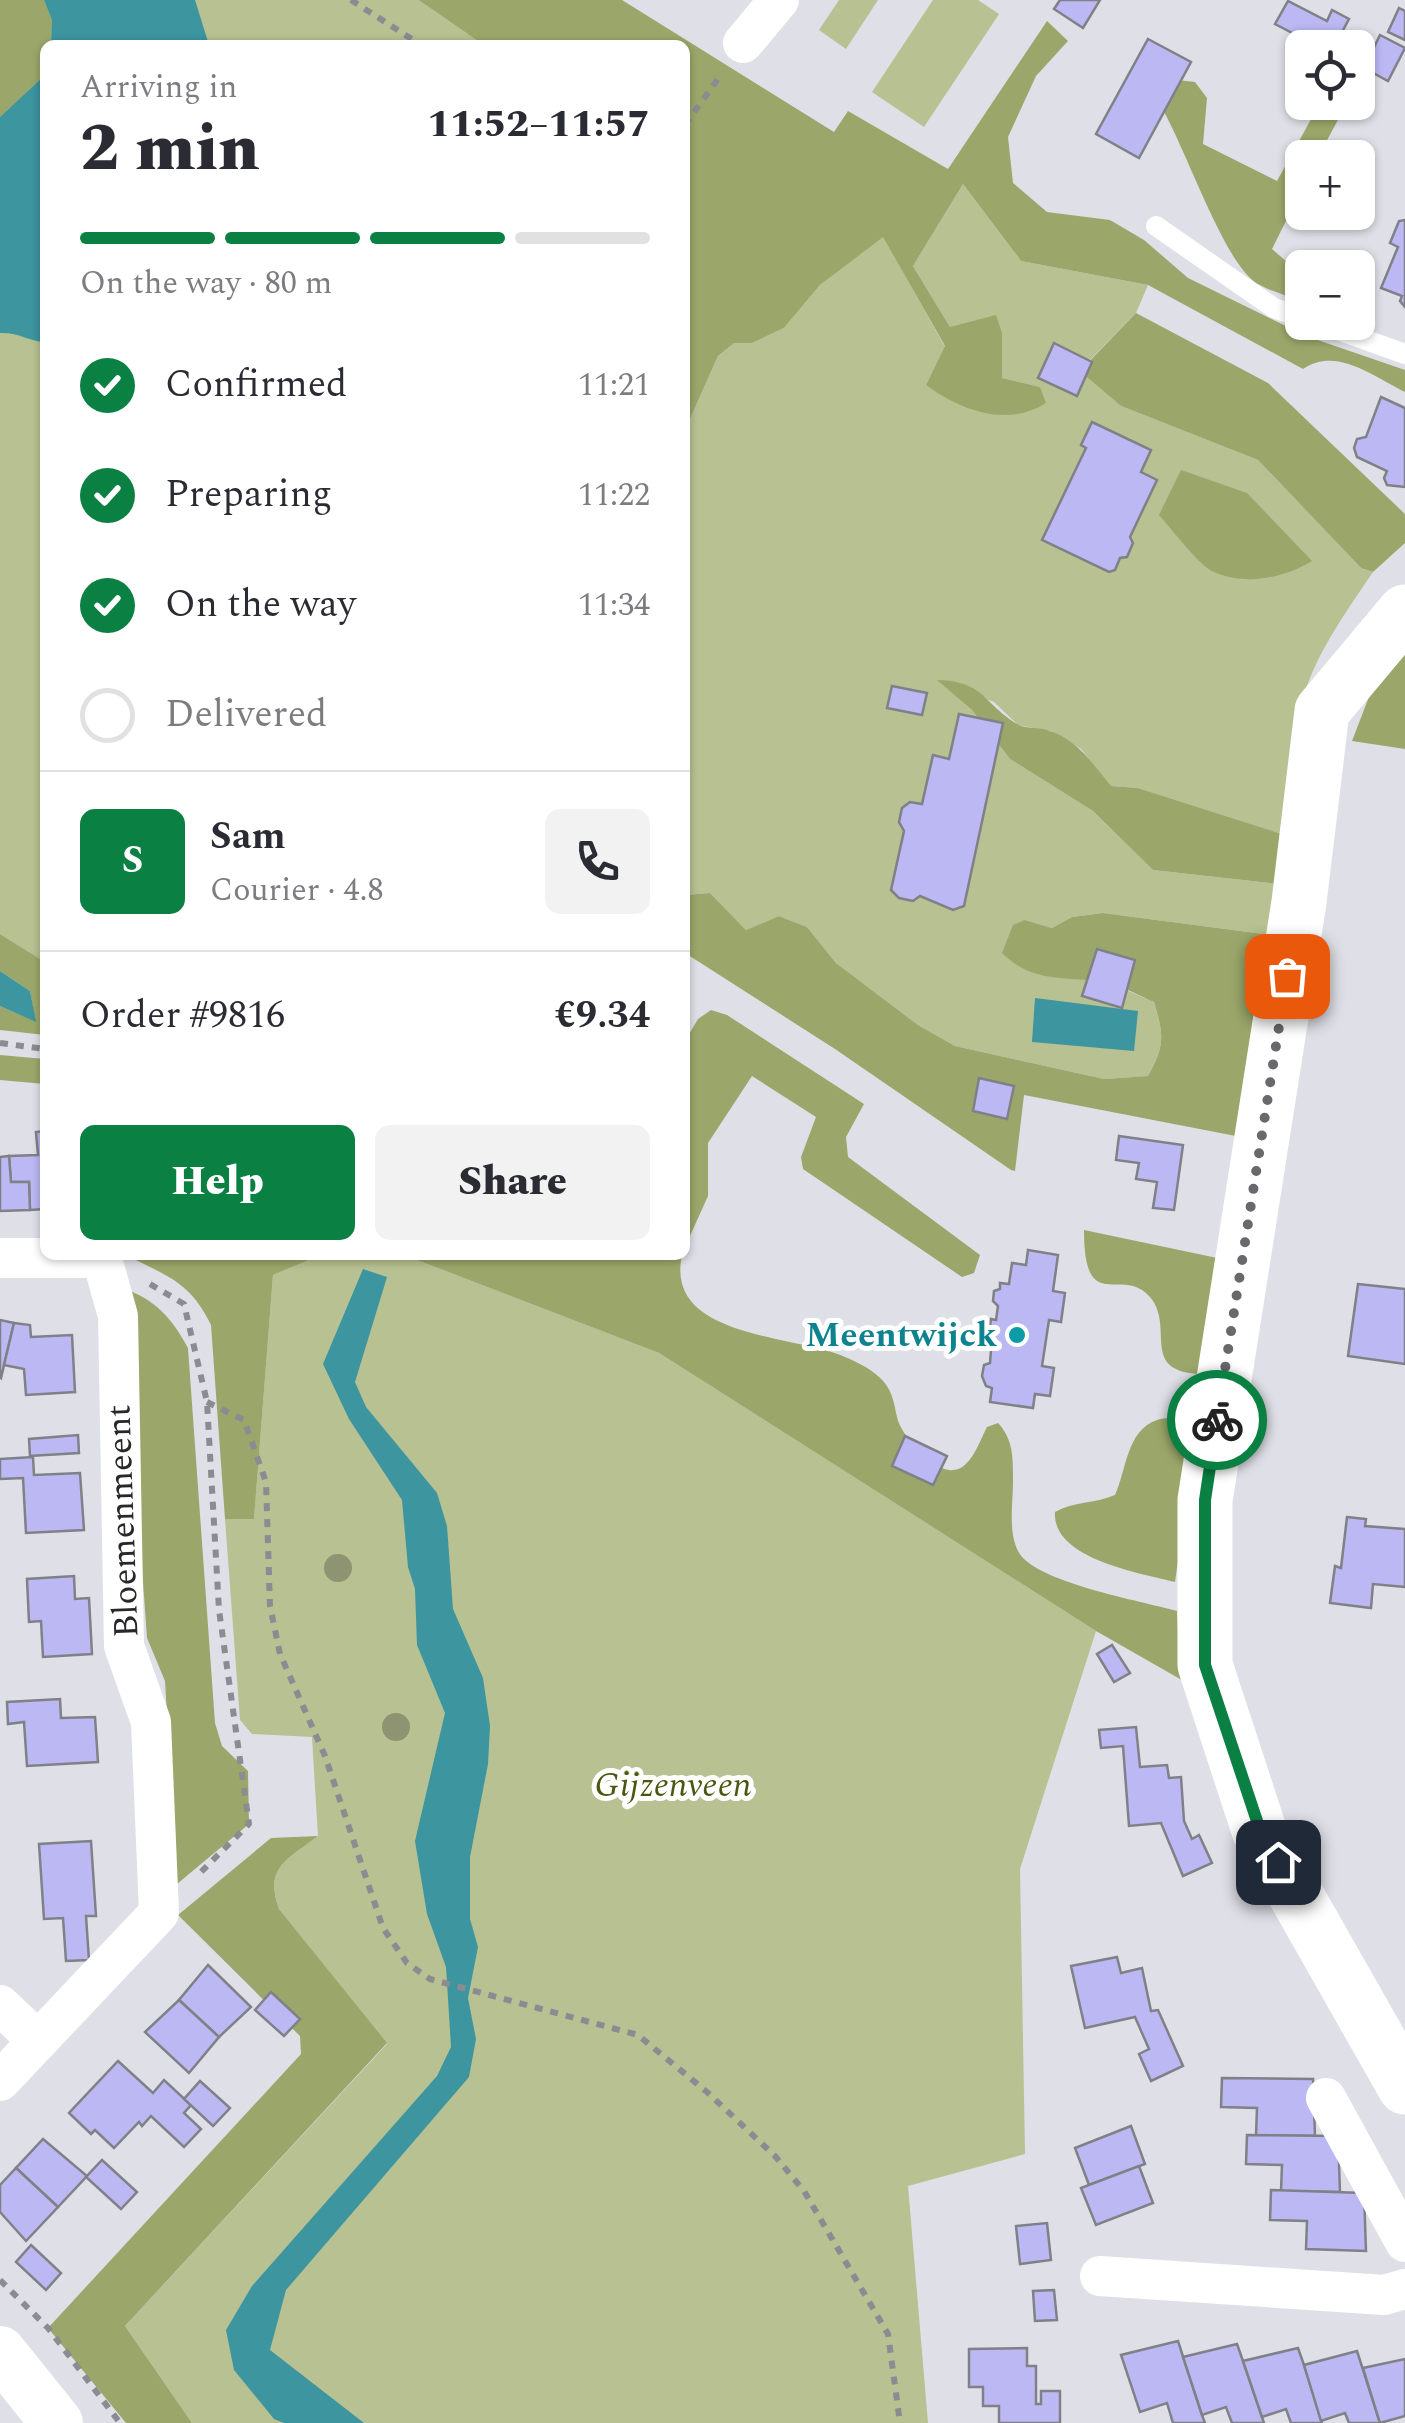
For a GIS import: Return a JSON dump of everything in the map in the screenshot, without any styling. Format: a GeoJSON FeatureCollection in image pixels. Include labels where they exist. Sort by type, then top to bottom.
{"type":"FeatureCollection","features":[{"type":"Feature","properties":{"kind":"main road"},"geometry":{"type":"LineString","coordinates":[[1405,612],[1322,711],[1298,902],[1205,1500],[1205,1665],[1260,1830],[1405,2087]]}},
{"type":"Feature","properties":{"kind":"street"},"geometry":{"type":"LineString","coordinates":[[743,43],[779,0]]}},
{"type":"Feature","properties":{"kind":"street"},"geometry":{"type":"LineString","coordinates":[[0,1258],[40,1257]]}},
{"type":"Feature","properties":{"kind":"street","name":"Bloemenmeent"},"geometry":{"type":"LineString","coordinates":[[102,1260],[118,1316],[124,1646],[152,1722],[159,1913]]}},
{"type":"Feature","properties":{"kind":"street"},"geometry":{"type":"LineString","coordinates":[[0,2082],[159,1913]]}},
{"type":"Feature","properties":{"kind":"street"},"geometry":{"type":"LineString","coordinates":[[0,2005],[38,2041]]}},
{"type":"Feature","properties":{"kind":"street"},"geometry":{"type":"LineString","coordinates":[[1326,2098],[1405,2242]]}},
{"type":"Feature","properties":{"kind":"street"},"geometry":{"type":"LineString","coordinates":[[1100,2276],[1384,2295],[1405,2288]]}},
{"type":"Feature","properties":{"kind":"street"},"geometry":{"type":"LineString","coordinates":[[6,2371],[57,2423]]}},
{"type":"Feature","properties":{"kind":"lane"},"geometry":{"type":"LineString","coordinates":[[1156,226],[1285,312]]}},
{"type":"Feature","properties":{"kind":"lane"},"geometry":{"type":"LineString","coordinates":[[1366,340],[1405,354]]}},
{"type":"Feature","properties":{"kind":"path"},"geometry":{"type":"LineString","coordinates":[[351,0],[413,40]]}},
{"type":"Feature","properties":{"kind":"path"},"geometry":{"type":"LineString","coordinates":[[690,118],[743,43]]}},
{"type":"Feature","properties":{"kind":"path"},"geometry":{"type":"LineString","coordinates":[[0,1043],[40,1048]]}},
{"type":"Feature","properties":{"kind":"path"},"geometry":{"type":"LineString","coordinates":[[108,1260],[184,1304],[207,1402],[218,1610],[249,1824],[159,1913]]}},
{"type":"Feature","properties":{"kind":"path"},"geometry":{"type":"LineString","coordinates":[[207,1402],[244,1420],[266,1482],[270,1606],[280,1654],[325,1756],[383,1928],[408,1963],[430,1979],[638,2035],[775,2156],[804,2191],[888,2334],[900,2423]]}},
{"type":"Feature","properties":{"kind":"path"},"geometry":{"type":"LineString","coordinates":[[0,2280],[48,2328],[120,2423]]}},
{"type":"Feature","properties":{"kind":"green space"},"geometry":{"type":"Polygon","coordinates":[[[0,0],[507,0],[571,40],[40,40],[40,959],[0,934],[0,0]]]}},
{"type":"Feature","properties":{"kind":"green space"},"geometry":{"type":"Polygon","coordinates":[[[0,0],[44,0],[52,20],[51,40],[40,40],[40,80],[0,117],[0,0]]]}},
{"type":"Feature","properties":{"kind":"green space"},"geometry":{"type":"Polygon","coordinates":[[[419,0],[622,0],[686,40],[477,40],[419,0]]]}},
{"type":"Feature","properties":{"kind":"green space"},"geometry":{"type":"Polygon","coordinates":[[[839,0],[878,0],[846,49],[819,30],[839,0]]]}},
{"type":"Feature","properties":{"kind":"green space"},"geometry":{"type":"Polygon","coordinates":[[[933,0],[978,0],[999,14],[924,127],[872,92],[933,0]]]}},
{"type":"Feature","properties":{"kind":"green space"},"geometry":{"type":"Polygon","coordinates":[[[1047,21],[1068,41],[1036,76],[1008,137],[1013,183],[1047,212],[1110,220],[1144,240],[1188,278],[1285,326],[1285,340],[1318,340],[1405,370],[1405,392],[1341,362],[1316,363],[1303,369],[1148,285],[1021,261],[963,184],[913,266],[950,327],[996,315],[1002,333],[1002,378],[1040,387],[1046,403],[1016,414],[984,413],[954,402],[926,385],[945,346],[883,237],[820,285],[784,328],[752,343],[734,343],[718,356],[690,419],[690,42],[834,132],[848,111],[948,169],[1047,21]]]}},
{"type":"Feature","properties":{"kind":"green space"},"geometry":{"type":"Polygon","coordinates":[[[1169,79],[1195,82],[1207,98],[1203,144],[1277,181],[1285,166],[1285,223],[1272,249],[1285,260],[1285,296],[1258,284],[1230,251],[1153,93],[1169,79]]]}},
{"type":"Feature","properties":{"kind":"green space"},"geometry":{"type":"Polygon","coordinates":[[[1311,120],[1338,120],[1327,140],[1300,140],[1311,120]]]}},
{"type":"Feature","properties":{"kind":"green space"},"geometry":{"type":"Polygon","coordinates":[[[963,184],[1021,261],[1148,285],[1136,313],[1080,370],[1121,406],[1258,460],[1361,568],[1373,572],[1325,647],[1304,695],[1289,764],[1282,834],[1138,788],[1110,786],[1081,749],[1051,731],[1018,725],[994,702],[939,681],[972,710],[1010,759],[1093,811],[1153,870],[1279,884],[1271,935],[1103,913],[1072,917],[1052,928],[1025,920],[1112,984],[1154,1002],[1161,1040],[1148,1076],[1104,1079],[955,1046],[918,1025],[836,963],[807,927],[779,916],[746,930],[710,893],[690,895],[690,419],[718,356],[734,343],[752,343],[784,328],[820,285],[883,236],[945,347],[926,385],[1040,387],[1002,378],[1002,333],[950,327],[913,266],[963,184]]]}},
{"type":"Feature","properties":{"kind":"green space"},"geometry":{"type":"Polygon","coordinates":[[[1136,313],[1268,383],[1405,514],[1405,543],[1373,572],[1361,568],[1258,460],[1121,406],[1080,371],[1136,313]]]}},
{"type":"Feature","properties":{"kind":"green space"},"geometry":{"type":"Polygon","coordinates":[[[1181,470],[1247,493],[1312,561],[1277,576],[1252,579],[1226,576],[1208,568],[1159,515],[1181,470]]]}},
{"type":"Feature","properties":{"kind":"green space"},"geometry":{"type":"Polygon","coordinates":[[[1405,625],[1405,749],[1352,741],[1382,663],[1405,625]]]}},
{"type":"Feature","properties":{"kind":"green space"},"geometry":{"type":"Polygon","coordinates":[[[937,680],[965,684],[1017,724],[1067,739],[1111,786],[1138,788],[1282,834],[1279,884],[1153,870],[1093,811],[1010,759],[972,710],[937,680]]]}},
{"type":"Feature","properties":{"kind":"green space"},"geometry":{"type":"Polygon","coordinates":[[[710,893],[746,930],[779,916],[807,927],[836,963],[918,1025],[955,1046],[1104,1079],[1148,1076],[1161,1040],[1154,1002],[1109,983],[1026,970],[1002,953],[1013,925],[1025,920],[1052,928],[1072,917],[1103,913],[1271,935],[1241,1137],[1024,1095],[1015,1171],[1011,1170],[835,1049],[690,956],[690,895],[710,893]]]}},
{"type":"Feature","properties":{"kind":"green space"},"geometry":{"type":"Polygon","coordinates":[[[0,934],[40,959],[40,1034],[0,1030],[0,1006],[35,1021],[30,991],[0,971],[0,934]]]}},
{"type":"Feature","properties":{"kind":"green space"},"geometry":{"type":"Polygon","coordinates":[[[711,1010],[727,1015],[864,1104],[846,1137],[848,1157],[980,1255],[974,1273],[962,1277],[803,1169],[801,1157],[816,1117],[752,1076],[708,1143],[708,1196],[690,1236],[690,1033],[698,1019],[711,1010]]]}},
{"type":"Feature","properties":{"kind":"green space"},"geometry":{"type":"Polygon","coordinates":[[[0,1055],[40,1059],[40,1084],[0,1080],[0,1055]]]}},
{"type":"Feature","properties":{"kind":"green space"},"geometry":{"type":"Polygon","coordinates":[[[1084,1230],[1222,1259],[1205,1374],[1184,1372],[1164,1357],[1157,1308],[1149,1296],[1138,1288],[1097,1281],[1090,1273],[1084,1230]]]}},
{"type":"Feature","properties":{"kind":"green space"},"geometry":{"type":"Polygon","coordinates":[[[136,1260],[309,1260],[273,1275],[254,1519],[225,1519],[211,1325],[194,1298],[165,1275],[136,1260]]]}},
{"type":"Feature","properties":{"kind":"green space","name":"Gijzenveen"},"geometry":{"type":"Polygon","coordinates":[[[309,1260],[417,1260],[659,1353],[1096,1631],[1020,1869],[1025,2154],[908,2186],[928,2423],[192,2423],[125,2326],[387,2044],[279,1909],[275,1895],[274,1883],[281,1866],[318,1836],[312,1737],[252,1734],[240,1720],[225,1519],[254,1518],[273,1275],[309,1260]]]}},
{"type":"Feature","properties":{"kind":"green space"},"geometry":{"type":"Polygon","coordinates":[[[417,1260],[682,1260],[682,1283],[693,1303],[712,1318],[766,1337],[823,1349],[876,1374],[889,1390],[910,1442],[942,1468],[963,1467],[987,1427],[998,1423],[1012,1450],[1012,1526],[1018,1551],[1044,1572],[1066,1581],[1177,1611],[1179,1654],[1187,1683],[1096,1631],[659,1353],[417,1260]]]}},
{"type":"Feature","properties":{"kind":"green space"},"geometry":{"type":"Polygon","coordinates":[[[122,1288],[161,1311],[188,1348],[215,1723],[222,1746],[248,1771],[249,1824],[177,1884],[165,1681],[147,1638],[122,1288]]]}},
{"type":"Feature","properties":{"kind":"green space"},"geometry":{"type":"Polygon","coordinates":[[[1166,1418],[1198,1419],[1175,1582],[1101,1561],[1068,1542],[1058,1528],[1055,1512],[1115,1495],[1133,1442],[1147,1425],[1166,1418]]]}},
{"type":"Feature","properties":{"kind":"green space"},"geometry":{"type":"Polygon","coordinates":[[[318,1836],[281,1866],[274,1883],[279,1909],[387,2043],[125,2326],[192,2423],[126,2423],[48,2328],[301,2054],[300,2036],[178,1915],[271,1838],[318,1836]]]}},
{"type":"Feature","properties":{"kind":"water"},"geometry":{"type":"Polygon","coordinates":[[[44,0],[195,0],[207,40],[51,40],[52,20],[44,0]]]}},
{"type":"Feature","properties":{"kind":"water"},"geometry":{"type":"Polygon","coordinates":[[[40,80],[40,341],[0,333],[0,117],[40,80]]]}},
{"type":"Feature","properties":{"kind":"water"},"geometry":{"type":"Polygon","coordinates":[[[0,971],[30,991],[36,1022],[0,1006],[0,971]]]}},
{"type":"Feature","properties":{"kind":"water"},"geometry":{"type":"Polygon","coordinates":[[[1035,998],[1138,1011],[1134,1051],[1032,1042],[1035,998]]]}},
{"type":"Feature","properties":{"kind":"water"},"geometry":{"type":"Polygon","coordinates":[[[363,1269],[387,1277],[355,1382],[366,1407],[437,1493],[447,1526],[453,1609],[483,1678],[490,1726],[488,1764],[470,1857],[470,1919],[478,1947],[468,1998],[476,2039],[469,2077],[286,2290],[270,2350],[364,2423],[284,2423],[274,2419],[234,2370],[226,2330],[252,2286],[437,2076],[451,2047],[446,1967],[427,1914],[415,1841],[445,1713],[417,1645],[415,1589],[408,1567],[402,1500],[349,1419],[323,1364],[363,1269]]]}},
{"type":"Feature","properties":{"kind":"building"},"geometry":{"type":"Polygon","coordinates":[[[1060,0],[1100,0],[1083,28],[1054,9],[1060,0]]]}},
{"type":"Feature","properties":{"kind":"building"},"geometry":{"type":"Polygon","coordinates":[[[1288,1],[1327,21],[1332,10],[1349,19],[1343,30],[1286,30],[1275,24],[1288,1]]]}},
{"type":"Feature","properties":{"kind":"building"},"geometry":{"type":"Polygon","coordinates":[[[1399,8],[1405,11],[1405,40],[1388,32],[1399,8]]]}},
{"type":"Feature","properties":{"kind":"building"},"geometry":{"type":"Polygon","coordinates":[[[1380,35],[1405,48],[1388,81],[1375,74],[1375,45],[1380,35]]]}},
{"type":"Feature","properties":{"kind":"building"},"geometry":{"type":"Polygon","coordinates":[[[1148,39],[1191,62],[1139,158],[1096,134],[1148,39]]]}},
{"type":"Feature","properties":{"kind":"building"},"geometry":{"type":"Polygon","coordinates":[[[1405,220],[1405,307],[1400,301],[1402,296],[1381,288],[1398,247],[1390,243],[1399,221],[1405,220]]]}},
{"type":"Feature","properties":{"kind":"building"},"geometry":{"type":"Polygon","coordinates":[[[1054,343],[1092,362],[1077,396],[1038,378],[1054,343]]]}},
{"type":"Feature","properties":{"kind":"building"},"geometry":{"type":"Polygon","coordinates":[[[1381,397],[1405,408],[1405,487],[1387,485],[1387,471],[1357,457],[1354,448],[1357,439],[1366,437],[1381,397]]]}},
{"type":"Feature","properties":{"kind":"building"},"geometry":{"type":"Polygon","coordinates":[[[1092,422],[1151,450],[1141,472],[1157,480],[1130,537],[1133,543],[1127,557],[1120,558],[1115,570],[1109,572],[1042,540],[1086,448],[1081,445],[1092,422]]]}},
{"type":"Feature","properties":{"kind":"building"},"geometry":{"type":"Polygon","coordinates":[[[892,686],[927,693],[922,715],[887,708],[892,686]]]}},
{"type":"Feature","properties":{"kind":"building"},"geometry":{"type":"Polygon","coordinates":[[[959,714],[1003,723],[964,906],[953,910],[920,896],[913,901],[899,898],[891,890],[904,831],[899,822],[902,808],[910,802],[922,804],[933,755],[949,759],[959,714]]]}},
{"type":"Feature","properties":{"kind":"building"},"geometry":{"type":"Polygon","coordinates":[[[1097,949],[1135,960],[1122,1008],[1082,996],[1097,949]]]}},
{"type":"Feature","properties":{"kind":"building"},"geometry":{"type":"Polygon","coordinates":[[[979,1078],[1014,1086],[1007,1119],[973,1111],[979,1078]]]}},
{"type":"Feature","properties":{"kind":"building"},"geometry":{"type":"Polygon","coordinates":[[[36,1132],[40,1132],[40,1209],[30,1210],[29,1182],[11,1182],[9,1156],[38,1155],[36,1132]]]}},
{"type":"Feature","properties":{"kind":"building"},"geometry":{"type":"Polygon","coordinates":[[[1119,1136],[1183,1145],[1174,1210],[1153,1208],[1157,1182],[1136,1179],[1139,1163],[1116,1160],[1119,1136]]]}},
{"type":"Feature","properties":{"kind":"building"},"geometry":{"type":"Polygon","coordinates":[[[9,1156],[11,1182],[29,1182],[30,1210],[0,1211],[0,1157],[9,1156]]]}},
{"type":"Feature","properties":{"kind":"building","name":"Meentwijck"},"geometry":{"type":"Polygon","coordinates":[[[1028,1250],[1058,1255],[1053,1291],[1065,1293],[1061,1322],[1049,1320],[1042,1366],[1054,1368],[1050,1396],[1035,1394],[1033,1408],[990,1402],[992,1388],[986,1386],[982,1376],[984,1365],[990,1363],[991,1350],[986,1349],[991,1319],[996,1320],[998,1306],[993,1301],[994,1291],[1000,1289],[1000,1283],[1009,1284],[1012,1263],[1026,1265],[1028,1250]]]}},
{"type":"Feature","properties":{"kind":"building"},"geometry":{"type":"Polygon","coordinates":[[[1358,1284],[1405,1289],[1405,1364],[1348,1356],[1358,1284]]]}},
{"type":"Feature","properties":{"kind":"building"},"geometry":{"type":"Polygon","coordinates":[[[0,1320],[14,1323],[1,1378],[0,1377],[0,1320]]]}},
{"type":"Feature","properties":{"kind":"building"},"geometry":{"type":"Polygon","coordinates":[[[14,1323],[30,1325],[31,1337],[72,1335],[75,1392],[26,1395],[24,1369],[4,1365],[14,1323]]]}},
{"type":"Feature","properties":{"kind":"building"},"geometry":{"type":"Polygon","coordinates":[[[78,1435],[79,1453],[30,1456],[29,1439],[78,1435]]]}},
{"type":"Feature","properties":{"kind":"building"},"geometry":{"type":"Polygon","coordinates":[[[905,1436],[947,1456],[933,1485],[892,1466],[905,1436]]]}},
{"type":"Feature","properties":{"kind":"building"},"geometry":{"type":"Polygon","coordinates":[[[33,1457],[34,1475],[80,1473],[84,1530],[26,1533],[23,1478],[0,1479],[0,1459],[33,1457]]]}},
{"type":"Feature","properties":{"kind":"building"},"geometry":{"type":"Polygon","coordinates":[[[1347,1517],[1366,1519],[1365,1526],[1405,1529],[1405,1587],[1373,1584],[1371,1608],[1330,1603],[1335,1566],[1341,1568],[1347,1517]]]}},
{"type":"Feature","properties":{"kind":"building"},"geometry":{"type":"Polygon","coordinates":[[[74,1576],[75,1599],[89,1598],[92,1654],[43,1657],[41,1621],[29,1622],[27,1579],[74,1576]]]}},
{"type":"Feature","properties":{"kind":"building"},"geometry":{"type":"Polygon","coordinates":[[[1112,1645],[1130,1673],[1114,1682],[1097,1654],[1112,1645]]]}},
{"type":"Feature","properties":{"kind":"building"},"geometry":{"type":"Polygon","coordinates":[[[60,1699],[61,1718],[95,1717],[98,1762],[27,1766],[24,1722],[8,1724],[7,1702],[60,1699]]]}},
{"type":"Feature","properties":{"kind":"building"},"geometry":{"type":"Polygon","coordinates":[[[1136,1727],[1140,1767],[1167,1765],[1169,1778],[1181,1777],[1184,1821],[1192,1839],[1199,1835],[1212,1863],[1183,1876],[1161,1823],[1129,1826],[1123,1746],[1101,1748],[1099,1730],[1136,1727]]]}},
{"type":"Feature","properties":{"kind":"building"},"geometry":{"type":"Polygon","coordinates":[[[91,1841],[96,1916],[86,1916],[89,1960],[66,1961],[63,1918],[44,1919],[39,1844],[91,1841]]]}},
{"type":"Feature","properties":{"kind":"building"},"geometry":{"type":"Polygon","coordinates":[[[1117,1957],[1121,1973],[1142,1968],[1151,2011],[1158,2010],[1183,2066],[1151,2081],[1139,2054],[1149,2049],[1135,2017],[1085,2028],[1071,1966],[1117,1957]]]}},
{"type":"Feature","properties":{"kind":"building"},"geometry":{"type":"Polygon","coordinates":[[[208,1965],[251,2007],[219,2037],[179,2000],[208,1965]]]}},
{"type":"Feature","properties":{"kind":"building"},"geometry":{"type":"Polygon","coordinates":[[[271,1992],[300,2019],[284,2036],[255,2010],[271,1992]]]}},
{"type":"Feature","properties":{"kind":"building"},"geometry":{"type":"Polygon","coordinates":[[[179,2000],[219,2037],[189,2073],[145,2032],[179,2000]]]}},
{"type":"Feature","properties":{"kind":"building"},"geometry":{"type":"Polygon","coordinates":[[[118,2061],[153,2093],[164,2080],[191,2105],[184,2113],[201,2129],[184,2147],[151,2116],[142,2126],[139,2122],[114,2148],[95,2130],[91,2134],[69,2113],[118,2061]]]}},
{"type":"Feature","properties":{"kind":"building"},"geometry":{"type":"Polygon","coordinates":[[[1222,2078],[1313,2079],[1315,2136],[1256,2135],[1257,2108],[1221,2107],[1222,2078]]]}},
{"type":"Feature","properties":{"kind":"building"},"geometry":{"type":"Polygon","coordinates":[[[200,2081],[230,2108],[213,2126],[184,2099],[200,2081]]]}},
{"type":"Feature","properties":{"kind":"building"},"geometry":{"type":"Polygon","coordinates":[[[1131,2126],[1145,2164],[1089,2185],[1075,2148],[1131,2126]]]}},
{"type":"Feature","properties":{"kind":"building"},"geometry":{"type":"Polygon","coordinates":[[[1247,2135],[1338,2136],[1340,2192],[1281,2191],[1282,2165],[1246,2164],[1247,2135]]]}},
{"type":"Feature","properties":{"kind":"building"},"geometry":{"type":"Polygon","coordinates":[[[43,2139],[87,2176],[58,2207],[16,2168],[43,2139]]]}},
{"type":"Feature","properties":{"kind":"building"},"geometry":{"type":"Polygon","coordinates":[[[102,2160],[137,2192],[121,2209],[86,2177],[102,2160]]]}},
{"type":"Feature","properties":{"kind":"building"},"geometry":{"type":"Polygon","coordinates":[[[1139,2166],[1153,2203],[1096,2225],[1081,2188],[1139,2166]]]}},
{"type":"Feature","properties":{"kind":"building"},"geometry":{"type":"Polygon","coordinates":[[[16,2168],[58,2207],[26,2241],[0,2212],[0,2185],[16,2168]]]}},
{"type":"Feature","properties":{"kind":"building"},"geometry":{"type":"Polygon","coordinates":[[[1271,2190],[1364,2193],[1366,2251],[1306,2249],[1307,2221],[1270,2220],[1271,2190]]]}},
{"type":"Feature","properties":{"kind":"building"},"geometry":{"type":"Polygon","coordinates":[[[1047,2223],[1051,2260],[1020,2264],[1016,2226],[1047,2223]]]}},
{"type":"Feature","properties":{"kind":"building"},"geometry":{"type":"Polygon","coordinates":[[[31,2245],[61,2273],[46,2290],[16,2262],[31,2245]]]}},
{"type":"Feature","properties":{"kind":"building"},"geometry":{"type":"Polygon","coordinates":[[[1054,2290],[1057,2320],[1035,2321],[1033,2291],[1054,2290]]]}},
{"type":"Feature","properties":{"kind":"building"},"geometry":{"type":"Polygon","coordinates":[[[1178,2341],[1205,2423],[1173,2423],[1167,2403],[1140,2412],[1121,2355],[1178,2341]]]}},
{"type":"Feature","properties":{"kind":"building"},"geometry":{"type":"Polygon","coordinates":[[[1237,2344],[1264,2423],[1232,2423],[1226,2407],[1202,2415],[1183,2357],[1237,2344]]]}},
{"type":"Feature","properties":{"kind":"building"},"geometry":{"type":"Polygon","coordinates":[[[1027,2348],[1027,2366],[1036,2366],[1036,2404],[1041,2404],[1041,2391],[1060,2391],[1060,2423],[999,2423],[999,2406],[983,2406],[983,2387],[969,2387],[969,2349],[1027,2348]]]}},
{"type":"Feature","properties":{"kind":"building"},"geometry":{"type":"Polygon","coordinates":[[[1298,2348],[1322,2423],[1291,2423],[1286,2409],[1262,2417],[1243,2361],[1298,2348]]]}},
{"type":"Feature","properties":{"kind":"building"},"geometry":{"type":"Polygon","coordinates":[[[1357,2351],[1380,2423],[1349,2423],[1345,2413],[1321,2421],[1304,2365],[1357,2351]]]}},
{"type":"Feature","properties":{"kind":"building"},"geometry":{"type":"Polygon","coordinates":[[[1405,2359],[1405,2416],[1380,2423],[1363,2368],[1405,2359]]]}},
{"type":"Feature","properties":{"kind":"way so far"},"geometry":{"type":"LineString","coordinates":[[1217,1420],[1287,976]]}},
{"type":"Feature","properties":{"kind":"place","name":"Meentwijck"},"geometry":{"type":"Point","coordinates":[1017,1335]}},
{"type":"Feature","properties":{"kind":"route"},"geometry":{"type":"LineString","coordinates":[[1217,1420],[1205,1500],[1205,1665],[1260,1830],[1278,1862]]}}]}
